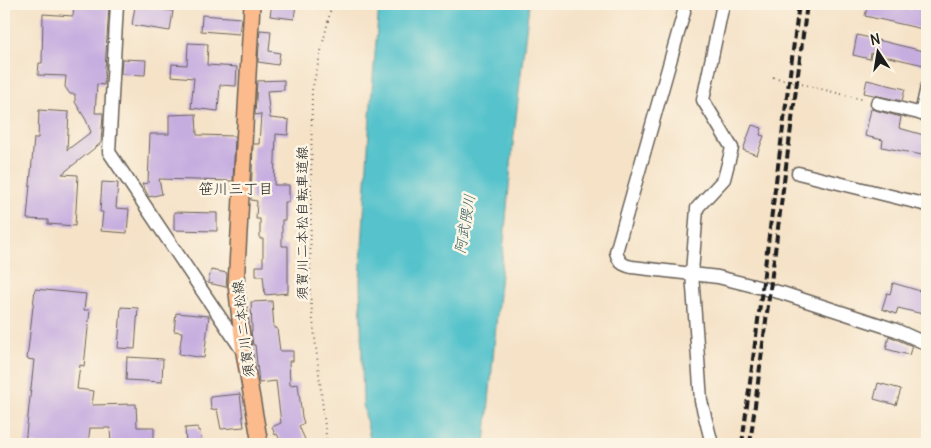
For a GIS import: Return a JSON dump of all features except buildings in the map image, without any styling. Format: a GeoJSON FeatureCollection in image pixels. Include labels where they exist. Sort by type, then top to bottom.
{"type":"FeatureCollection","features":[{"type":"Feature","properties":{"kind":"main road","name":"須賀川二本松線"},"geometry":{"type":"LineString","coordinates":[[252,4],[236,286],[244,353],[260,444]]}},
{"type":"Feature","properties":{"kind":"street"},"geometry":{"type":"LineString","coordinates":[[117,4],[109,152],[244,353]]}},
{"type":"Feature","properties":{"kind":"street"},"geometry":{"type":"LineString","coordinates":[[683,4],[684,12],[616,252],[620,263],[624,266],[718,277],[794,296],[896,330],[927,344]]}},
{"type":"Feature","properties":{"kind":"street"},"geometry":{"type":"LineString","coordinates":[[712,444],[701,401],[692,274],[696,208],[724,179],[732,148],[703,100],[723,4]]}},
{"type":"Feature","properties":{"kind":"street"},"geometry":{"type":"LineString","coordinates":[[877,103],[924,114],[927,87]]}},
{"type":"Feature","properties":{"kind":"street"},"geometry":{"type":"LineString","coordinates":[[798,173],[927,205]]}},
{"type":"Feature","properties":{"kind":"path","name":"須賀川二本松自転車道線"},"geometry":{"type":"LineString","coordinates":[[327,444],[310,294],[312,90],[332,4]]}},
{"type":"Feature","properties":{"kind":"path"},"geometry":{"type":"LineString","coordinates":[[773,77],[877,103]]}},
{"type":"Feature","properties":{"kind":"water","name":"阿武隈川"},"geometry":{"type":"Polygon","coordinates":[[[379,4],[529,4],[513,144],[485,444],[371,444],[363,404],[360,281],[379,4]]]}},
{"type":"Feature","properties":{"kind":"railway"},"geometry":{"type":"LineString","coordinates":[[4,51],[8,4]]}},
{"type":"Feature","properties":{"kind":"railway"},"geometry":{"type":"LineString","coordinates":[[742,444],[799,4]]}},
{"type":"Feature","properties":{"kind":"railway"},"geometry":{"type":"LineString","coordinates":[[750,444],[807,4]]}},
{"type":"Feature","properties":{"kind":"district","name":"笹川三丁目"},"geometry":{"type":"Point","coordinates":[236,189]}}]}
